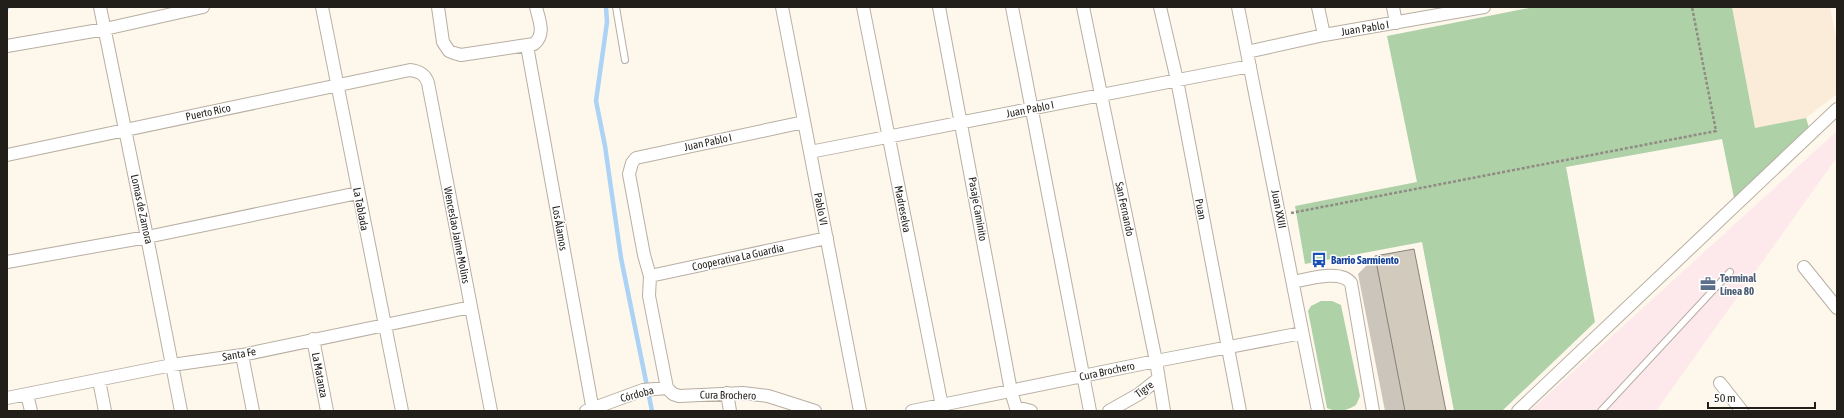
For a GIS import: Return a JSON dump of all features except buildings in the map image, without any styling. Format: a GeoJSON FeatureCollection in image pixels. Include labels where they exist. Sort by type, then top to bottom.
{"type":"FeatureCollection","features":[{"type":"Feature","properties":{"kind":"street","name":"Lomas de Zamora"},"geometry":{"type":"LineString","coordinates":[[100,7],[148,237],[181,411]]}},
{"type":"Feature","properties":{"kind":"street"},"geometry":{"type":"LineString","coordinates":[[7,46],[204,7]]}},
{"type":"Feature","properties":{"kind":"street","name":"La Tablada"},"geometry":{"type":"LineString","coordinates":[[322,7],[402,411]]}},
{"type":"Feature","properties":{"kind":"street"},"geometry":{"type":"LineString","coordinates":[[438,7],[443,42],[450,50],[461,55],[527,46],[539,40],[542,32],[536,7]]}},
{"type":"Feature","properties":{"kind":"street","name":"Pablo VI"},"geometry":{"type":"LineString","coordinates":[[782,7],[860,411]]}},
{"type":"Feature","properties":{"kind":"street","name":"Madreselva"},"geometry":{"type":"LineString","coordinates":[[863,7],[942,408]]}},
{"type":"Feature","properties":{"kind":"street","name":"Pasaje Caminito"},"geometry":{"type":"LineString","coordinates":[[940,7],[1012,391],[1017,409]]}},
{"type":"Feature","properties":{"kind":"street"},"geometry":{"type":"LineString","coordinates":[[1012,7],[1090,411]]}},
{"type":"Feature","properties":{"kind":"street","name":"San Fernando"},"geometry":{"type":"LineString","coordinates":[[1083,7],[1156,360],[1164,411]]}},
{"type":"Feature","properties":{"kind":"street","name":"Puan"},"geometry":{"type":"LineString","coordinates":[[1160,7],[1177,80],[1240,411]]}},
{"type":"Feature","properties":{"kind":"street","name":"Juan XXIII"},"geometry":{"type":"LineString","coordinates":[[1238,7],[1318,411]]}},
{"type":"Feature","properties":{"kind":"street"},"geometry":{"type":"LineString","coordinates":[[1318,7],[1324,35]]}},
{"type":"Feature","properties":{"kind":"street"},"geometry":{"type":"LineString","coordinates":[[1393,7],[1396,23]]}},
{"type":"Feature","properties":{"kind":"street","name":"Juan Pablo I"},"geometry":{"type":"LineString","coordinates":[[1247,52],[1324,35],[1484,7]]}},
{"type":"Feature","properties":{"kind":"street","name":"Los Álamos"},"geometry":{"type":"LineString","coordinates":[[527,46],[591,410]]}},
{"type":"Feature","properties":{"kind":"street","name":"Juan Pablo I"},"geometry":{"type":"LineString","coordinates":[[810,152],[1250,66]]}},
{"type":"Feature","properties":{"kind":"street","name":"Puerto Rico"},"geometry":{"type":"LineString","coordinates":[[7,154],[410,70]]}},
{"type":"Feature","properties":{"kind":"street","name":"Wenceslao Jaime Molins"},"geometry":{"type":"LineString","coordinates":[[410,70],[421,73],[428,83],[491,411]]}},
{"type":"Feature","properties":{"kind":"street"},"geometry":{"type":"LineString","coordinates":[[1518,411],[1837,109]]}},
{"type":"Feature","properties":{"kind":"street","name":"Juan Pablo I"},"geometry":{"type":"LineString","coordinates":[[650,276],[644,255],[629,174],[632,163],[636,158],[804,122]]}},
{"type":"Feature","properties":{"kind":"street"},"geometry":{"type":"LineString","coordinates":[[7,262],[148,237],[358,193]]}},
{"type":"Feature","properties":{"kind":"street","name":"Cooperativa La Guardia"},"geometry":{"type":"LineString","coordinates":[[650,276],[827,238]]}},
{"type":"Feature","properties":{"kind":"street"},"geometry":{"type":"LineString","coordinates":[[1804,267],[1837,308]]}},
{"type":"Feature","properties":{"kind":"street"},"geometry":{"type":"LineString","coordinates":[[650,276],[649,296],[667,388]]}},
{"type":"Feature","properties":{"kind":"street"},"geometry":{"type":"LineString","coordinates":[[1293,282],[1322,276],[1340,276],[1347,278],[1351,283],[1373,411]]}},
{"type":"Feature","properties":{"kind":"street","name":"Santa Fe"},"geometry":{"type":"LineString","coordinates":[[7,398],[172,365],[242,355],[384,324],[471,307]]}},
{"type":"Feature","properties":{"kind":"street","name":"Cura Brochero"},"geometry":{"type":"LineString","coordinates":[[912,411],[942,408],[1012,391],[1084,377],[1156,360],[1228,348],[1302,333]]}},
{"type":"Feature","properties":{"kind":"street","name":"La Matanza"},"geometry":{"type":"LineString","coordinates":[[313,340],[327,411]]}},
{"type":"Feature","properties":{"kind":"street"},"geometry":{"type":"LineString","coordinates":[[242,355],[253,411]]}},
{"type":"Feature","properties":{"kind":"street","name":"Tigre"},"geometry":{"type":"LineString","coordinates":[[1109,411],[1139,394],[1158,379]]}},
{"type":"Feature","properties":{"kind":"street"},"geometry":{"type":"LineString","coordinates":[[99,380],[105,411]]}},
{"type":"Feature","properties":{"kind":"street"},"geometry":{"type":"LineString","coordinates":[[1720,383],[1742,411]]}},
{"type":"Feature","properties":{"kind":"street","name":"Córdoba"},"geometry":{"type":"LineString","coordinates":[[591,410],[648,389],[667,388]]}},
{"type":"Feature","properties":{"kind":"street","name":"Cura Brochero"},"geometry":{"type":"LineString","coordinates":[[667,388],[673,394],[680,396],[727,393],[768,396],[815,411]]}},
{"type":"Feature","properties":{"kind":"street"},"geometry":{"type":"LineString","coordinates":[[727,393],[730,411]]}},
{"type":"Feature","properties":{"kind":"street"},"geometry":{"type":"LineString","coordinates":[[27,394],[31,411]]}},
{"type":"Feature","properties":{"kind":"street"},"geometry":{"type":"LineString","coordinates":[[1017,409],[1031,411]]}},
{"type":"Feature","properties":{"kind":"lane"},"geometry":{"type":"LineString","coordinates":[[616,7],[625,60]]}},
{"type":"Feature","properties":{"kind":"lane"},"geometry":{"type":"LineString","coordinates":[[1601,411],[1730,272]]}},
{"type":"Feature","properties":{"kind":"path"},"geometry":{"type":"LineString","coordinates":[[1280,215],[1716,131],[1692,7]]}},
{"type":"Feature","properties":{"kind":"shaded area"},"geometry":{"type":"Polygon","coordinates":[[[1732,7],[1830,7],[1837,42],[1837,94],[1806,118],[1755,128],[1732,7]]]}},
{"type":"Feature","properties":{"kind":"shaded area","name":"Terminal Línea 80"},"geometry":{"type":"Polygon","coordinates":[[[1837,131],[1837,157],[1656,411],[1530,411],[1837,131]]]}},
{"type":"Feature","properties":{"kind":"green space"},"geometry":{"type":"Polygon","coordinates":[[[1534,7],[1732,7],[1755,128],[1806,118],[1809,128],[1734,198],[1722,139],[1566,167],[1595,322],[1502,411],[1454,411],[1422,242],[1305,264],[1295,206],[1417,182],[1387,36],[1534,7]]]}},
{"type":"Feature","properties":{"kind":"green space"},"geometry":{"type":"Polygon","coordinates":[[[1321,301],[1332,301],[1341,305],[1360,396],[1356,405],[1342,411],[1327,408],[1308,311],[1311,306],[1321,301]]]}},
{"type":"Feature","properties":{"kind":"waterway"},"geometry":{"type":"LineString","coordinates":[[606,7],[607,22],[596,101],[605,146],[621,258],[652,411]]}},
{"type":"Feature","properties":{"kind":"place","name":"Barrio Sarmiento"},"geometry":{"type":"Point","coordinates":[1319,260]}},
{"type":"Feature","properties":{"kind":"place","name":"Terminal Línea 80"},"geometry":{"type":"Point","coordinates":[1708,284]}}]}
